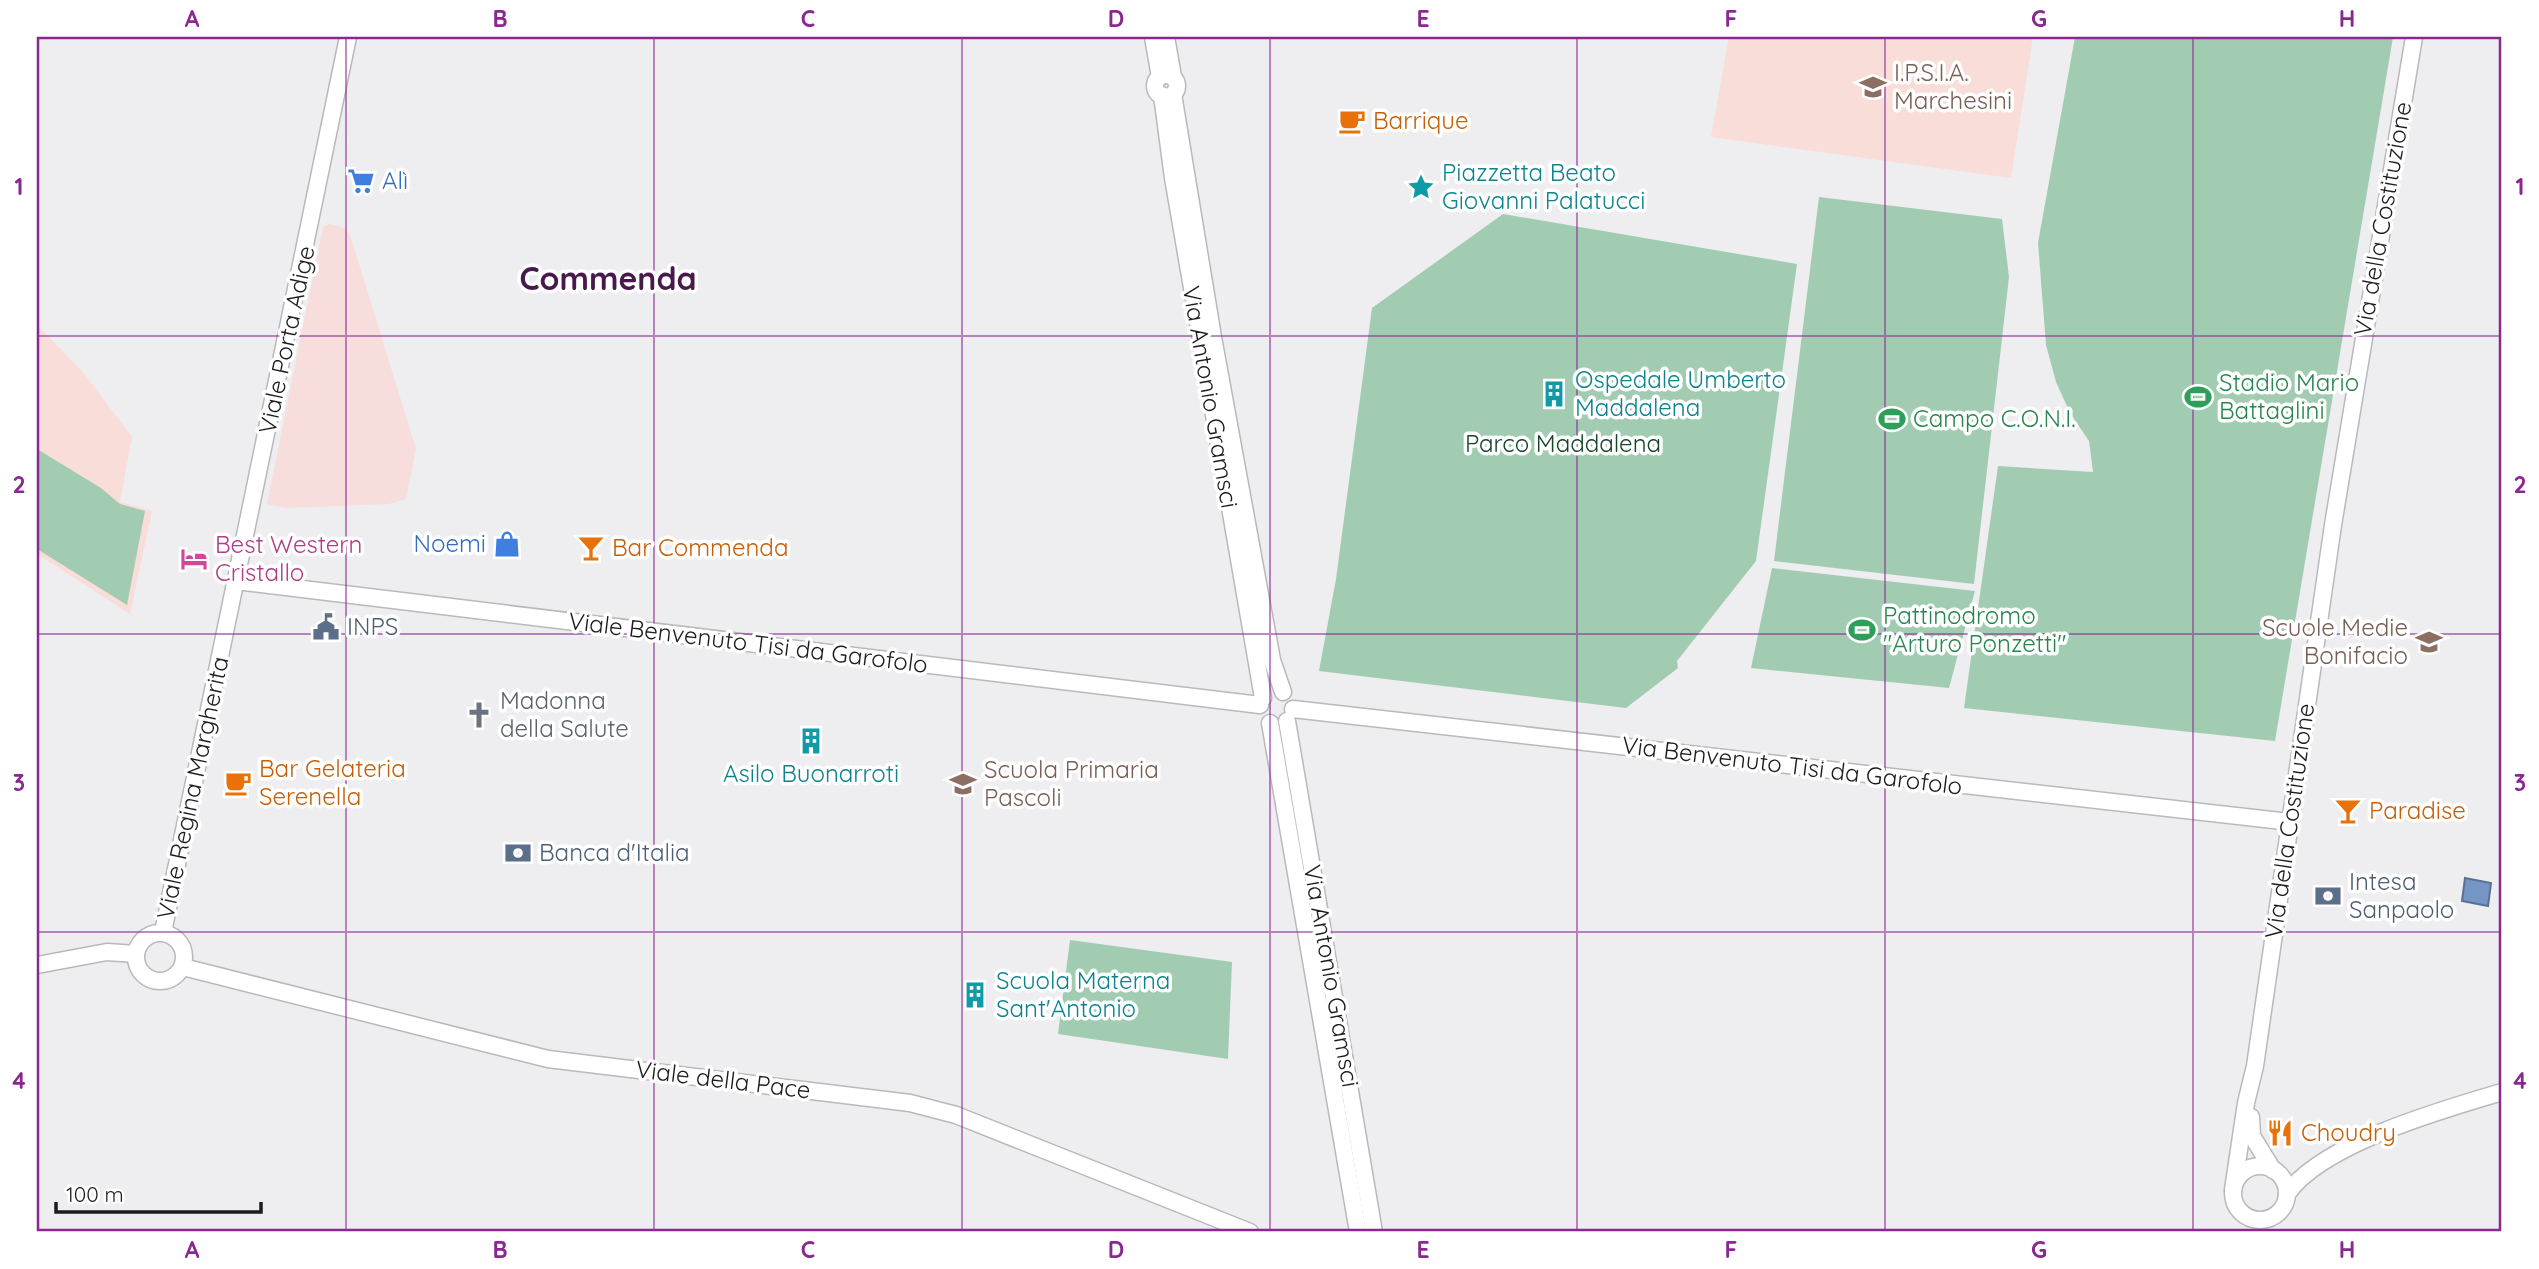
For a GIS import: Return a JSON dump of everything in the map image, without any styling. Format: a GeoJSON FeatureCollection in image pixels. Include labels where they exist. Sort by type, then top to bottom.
{"type":"FeatureCollection","features":[{"type":"Feature","properties":{"kind":"street","name":"Viale Porta Adige"},"geometry":{"type":"LineString","coordinates":[[223,644],[348,37]]}},
{"type":"Feature","properties":{"kind":"street","name":"Via Antonio Gramsci"},"geometry":{"type":"LineString","coordinates":[[1153,37],[1167,86],[1272,660],[1283,692]]}},
{"type":"Feature","properties":{"kind":"street","name":"Via Antonio Gramsci"},"geometry":{"type":"LineString","coordinates":[[1166,37],[1173,178],[1262,701]]}},
{"type":"Feature","properties":{"kind":"street","name":"Via della Costituzione"},"geometry":{"type":"LineString","coordinates":[[2255,1066],[2333,525],[2414,37]]}},
{"type":"Feature","properties":{"kind":"street","name":"Viale Benvenuto Tisi da Garofolo"},"geometry":{"type":"LineString","coordinates":[[236,581],[1262,701]]}},
{"type":"Feature","properties":{"kind":"street","name":"Viale Regina Margherita"},"geometry":{"type":"LineString","coordinates":[[163,932],[223,644]]}},
{"type":"Feature","properties":{"kind":"street"},"geometry":{"type":"LineString","coordinates":[[1272,692],[1283,692],[1291,699],[1290,715],[1279,724],[1270,723],[1262,716],[1262,701],[1272,692]]}},
{"type":"Feature","properties":{"kind":"street","name":"Via Antonio Gramsci"},"geometry":{"type":"LineString","coordinates":[[1290,715],[1374,1232]]}},
{"type":"Feature","properties":{"kind":"street","name":"Via Benvenuto Tisi da Garofolo"},"geometry":{"type":"LineString","coordinates":[[1290,715],[2290,822]]}},
{"type":"Feature","properties":{"kind":"street","name":"Via Antonio Gramsci"},"geometry":{"type":"LineString","coordinates":[[1270,723],[1357,1232]]}},
{"type":"Feature","properties":{"kind":"street"},"geometry":{"type":"LineString","coordinates":[[163,932],[177,939],[185,959],[183,967],[171,979],[155,981],[142,974],[136,954],[142,940],[148,935],[163,932]]}},
{"type":"Feature","properties":{"kind":"street"},"geometry":{"type":"LineString","coordinates":[[37,965],[107,952],[136,954]]}},
{"type":"Feature","properties":{"kind":"street","name":"Viale della Pace"},"geometry":{"type":"LineString","coordinates":[[183,967],[548,1059],[844,1094],[922,1106],[956,1115],[1250,1232]]}},
{"type":"Feature","properties":{"kind":"street"},"geometry":{"type":"LineString","coordinates":[[2255,1066],[2250,1131],[2283,1181],[2287,1194]]}},
{"type":"Feature","properties":{"kind":"street"},"geometry":{"type":"LineString","coordinates":[[2255,1066],[2246,1103],[2233,1190],[2235,1205],[2239,1211],[2259,1220],[2276,1215],[2287,1194],[2303,1175],[2366,1139],[2438,1111],[2502,1092]]}},
{"type":"Feature","properties":{"kind":"street"},"geometry":{"type":"LineString","coordinates":[[2233,1190],[2241,1174],[2248,1169],[2265,1167],[2290,1177],[2303,1175]]}},
{"type":"Feature","properties":{"kind":"shaded area","name":"I.P.S.I.A. Marchesini"},"geometry":{"type":"Polygon","coordinates":[[[1729,37],[2033,37],[2011,178],[1711,137],[1729,37]]]}},
{"type":"Feature","properties":{"kind":"shaded area"},"geometry":{"type":"Polygon","coordinates":[[[329,224],[346,228],[352,241],[416,449],[406,499],[389,504],[286,508],[267,504],[323,227],[329,224]]]}},
{"type":"Feature","properties":{"kind":"shaded area"},"geometry":{"type":"Polygon","coordinates":[[[37,325],[82,371],[132,437],[120,502],[152,511],[130,614],[37,554],[37,325]]]}},
{"type":"Feature","properties":{"kind":"green space","name":"Stadio Mario Battaglini"},"geometry":{"type":"Polygon","coordinates":[[[2075,37],[2393,37],[2275,741],[1964,708],[1998,466],[2093,472],[2089,441],[2070,413],[2056,382],[2046,345],[2038,243],[2075,37]]]}},
{"type":"Feature","properties":{"kind":"green space","name":"Campo C.O.N.I."},"geometry":{"type":"Polygon","coordinates":[[[1819,197],[2002,219],[2009,277],[1974,584],[1774,561],[1819,197]]]}},
{"type":"Feature","properties":{"kind":"green space","name":"Parco Maddalena"},"geometry":{"type":"Polygon","coordinates":[[[1503,214],[1797,264],[1756,561],[1677,661],[1678,668],[1626,708],[1319,671],[1336,579],[1372,308],[1503,214]]]}},
{"type":"Feature","properties":{"kind":"green space"},"geometry":{"type":"Polygon","coordinates":[[[37,449],[101,488],[120,504],[145,511],[127,605],[37,549],[37,449]]]}},
{"type":"Feature","properties":{"kind":"green space","name":"Pattinodromo \"Arturo Ponzetti\""},"geometry":{"type":"Polygon","coordinates":[[[1772,568],[1975,591],[1949,688],[1751,668],[1772,568]]]}},
{"type":"Feature","properties":{"kind":"green space"},"geometry":{"type":"Polygon","coordinates":[[[1070,940],[1232,962],[1228,1059],[1058,1034],[1070,940]]]}},
{"type":"Feature","properties":{"kind":"water"},"geometry":{"type":"Polygon","coordinates":[[[2465,878],[2491,883],[2488,906],[2462,901],[2465,878]]]}},
{"type":"Feature","properties":{"kind":"place","name":"I.P.S.I.A. Marchesini"},"geometry":{"type":"Point","coordinates":[1873,87]}},
{"type":"Feature","properties":{"kind":"place","name":"Barrique"},"geometry":{"type":"Point","coordinates":[1352,121]}},
{"type":"Feature","properties":{"kind":"place","name":"Alì"},"geometry":{"type":"Point","coordinates":[361,181]}},
{"type":"Feature","properties":{"kind":"place","name":"Piazzetta Beato Giovanni Palatucci"},"geometry":{"type":"Point","coordinates":[1421,187]}},
{"type":"Feature","properties":{"kind":"place","name":"Ospedale Umberto Maddalena"},"geometry":{"type":"Point","coordinates":[1554,394]}},
{"type":"Feature","properties":{"kind":"place","name":"Stadio Mario Battaglini"},"geometry":{"type":"Point","coordinates":[2198,397]}},
{"type":"Feature","properties":{"kind":"place","name":"Campo C.O.N.I."},"geometry":{"type":"Point","coordinates":[1892,419]}},
{"type":"Feature","properties":{"kind":"place","name":"Noemi"},"geometry":{"type":"Point","coordinates":[507,544]}},
{"type":"Feature","properties":{"kind":"place","name":"Bar Commenda"},"geometry":{"type":"Point","coordinates":[591,548]}},
{"type":"Feature","properties":{"kind":"place","name":"Best Western Cristallo"},"geometry":{"type":"Point","coordinates":[194,559]}},
{"type":"Feature","properties":{"kind":"place","name":"INPS"},"geometry":{"type":"Point","coordinates":[326,627]}},
{"type":"Feature","properties":{"kind":"place","name":"Pattinodromo \"Arturo Ponzetti\""},"geometry":{"type":"Point","coordinates":[1862,630]}},
{"type":"Feature","properties":{"kind":"place","name":"Scuole Medie Bonifacio"},"geometry":{"type":"Point","coordinates":[2429,642]}},
{"type":"Feature","properties":{"kind":"place","name":"Madonna della Salute"},"geometry":{"type":"Point","coordinates":[479,715]}},
{"type":"Feature","properties":{"kind":"place","name":"Asilo Buonarroti"},"geometry":{"type":"Point","coordinates":[811,741]}},
{"type":"Feature","properties":{"kind":"place","name":"Bar Gelateria Serenella"},"geometry":{"type":"Point","coordinates":[238,783]}},
{"type":"Feature","properties":{"kind":"place","name":"Scuola Primaria Pascoli"},"geometry":{"type":"Point","coordinates":[963,784]}},
{"type":"Feature","properties":{"kind":"place","name":"Paradise"},"geometry":{"type":"Point","coordinates":[2348,811]}},
{"type":"Feature","properties":{"kind":"place","name":"Banca d'Italia"},"geometry":{"type":"Point","coordinates":[518,853]}},
{"type":"Feature","properties":{"kind":"place","name":"Intesa Sanpaolo"},"geometry":{"type":"Point","coordinates":[2328,896]}},
{"type":"Feature","properties":{"kind":"place","name":"Scuola Materna Sant'Antonio"},"geometry":{"type":"Point","coordinates":[975,995]}},
{"type":"Feature","properties":{"kind":"place","name":"Choudry"},"geometry":{"type":"Point","coordinates":[2280,1133]}},
{"type":"Feature","properties":{"kind":"district","name":"Commenda"},"geometry":{"type":"Point","coordinates":[608,279]}}]}
